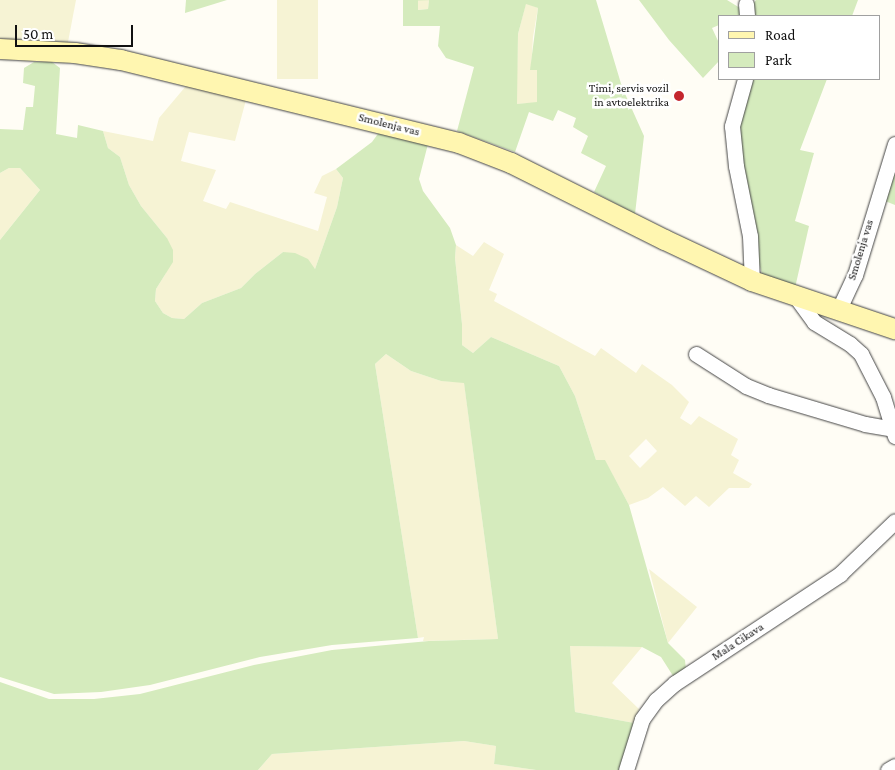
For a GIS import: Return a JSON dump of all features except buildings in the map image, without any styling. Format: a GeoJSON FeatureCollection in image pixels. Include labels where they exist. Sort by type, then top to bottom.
{"type":"FeatureCollection","features":[{"type":"Feature","properties":{"kind":"main road","name":"Smolenja vas"},"geometry":{"type":"LineString","coordinates":[[0,49],[75,53],[121,60],[459,143],[530,172],[665,240],[752,281],[796,298],[838,311]]}},
{"type":"Feature","properties":{"kind":"main road"},"geometry":{"type":"LineString","coordinates":[[838,311],[895,329]]}},
{"type":"Feature","properties":{"kind":"street"},"geometry":{"type":"LineString","coordinates":[[745,80],[732,126],[736,166],[750,236],[752,281]]}},
{"type":"Feature","properties":{"kind":"street","name":"Smolenja vas"},"geometry":{"type":"LineString","coordinates":[[838,311],[855,275],[895,144]]}},
{"type":"Feature","properties":{"kind":"street"},"geometry":{"type":"LineString","coordinates":[[796,298],[814,322],[850,344],[861,354],[883,397],[894,433]]}},
{"type":"Feature","properties":{"kind":"street"},"geometry":{"type":"LineString","coordinates":[[696,354],[746,386],[768,395],[894,433]]}},
{"type":"Feature","properties":{"kind":"street","name":"Mala Cikava"},"geometry":{"type":"LineString","coordinates":[[626,770],[642,719],[656,700],[676,683],[840,574],[895,521]]}},
{"type":"Feature","properties":{"kind":"street"},"geometry":{"type":"LineString","coordinates":[[888,770],[895,766]]}},
{"type":"Feature","properties":{"kind":"shaded area"},"geometry":{"type":"Polygon","coordinates":[[[0,0],[76,0],[68,42],[0,39],[0,0]]]}},
{"type":"Feature","properties":{"kind":"shaded area"},"geometry":{"type":"Polygon","coordinates":[[[277,0],[318,0],[318,79],[277,79],[277,0]]]}},
{"type":"Feature","properties":{"kind":"shaded area"},"geometry":{"type":"Polygon","coordinates":[[[418,0],[429,0],[428,9],[417,10],[418,0]]]}},
{"type":"Feature","properties":{"kind":"shaded area"},"geometry":{"type":"Polygon","coordinates":[[[526,3],[538,8],[533,37],[531,70],[537,70],[537,103],[516,104],[518,34],[526,3]]]}},
{"type":"Feature","properties":{"kind":"shaded area"},"geometry":{"type":"Polygon","coordinates":[[[186,86],[246,100],[235,141],[189,132],[181,161],[216,170],[203,201],[226,209],[230,202],[318,231],[327,197],[314,193],[322,176],[336,169],[343,178],[337,207],[315,269],[283,252],[255,274],[241,288],[202,303],[184,319],[172,318],[163,313],[155,301],[156,289],[166,273],[167,238],[141,206],[129,185],[120,157],[108,148],[103,131],[153,141],[159,118],[186,86]]]}},
{"type":"Feature","properties":{"kind":"shaded area"},"geometry":{"type":"Polygon","coordinates":[[[9,168],[20,168],[40,190],[0,240],[0,173],[9,168]]]}},
{"type":"Feature","properties":{"kind":"shaded area"},"geometry":{"type":"Polygon","coordinates":[[[484,242],[504,254],[489,290],[497,294],[494,301],[595,356],[601,348],[636,373],[642,364],[672,385],[689,402],[680,418],[691,425],[699,416],[738,439],[731,455],[739,460],[733,473],[752,484],[749,488],[729,488],[709,507],[696,496],[685,506],[663,487],[648,498],[629,505],[605,461],[596,460],[575,396],[559,366],[491,337],[473,353],[462,345],[462,324],[455,258],[456,245],[473,256],[484,242]],[[646,439],[629,456],[640,468],[657,451],[646,439]]]}},
{"type":"Feature","properties":{"kind":"shaded area"},"geometry":{"type":"Polygon","coordinates":[[[386,354],[411,371],[441,381],[464,382],[498,639],[423,641],[424,637],[418,638],[375,364],[386,354]]]}},
{"type":"Feature","properties":{"kind":"shaded area"},"geometry":{"type":"Polygon","coordinates":[[[649,569],[697,607],[668,643],[649,569]]]}},
{"type":"Feature","properties":{"kind":"shaded area"},"geometry":{"type":"Polygon","coordinates":[[[570,646],[642,647],[612,683],[639,709],[634,723],[575,712],[570,646]]]}},
{"type":"Feature","properties":{"kind":"shaded area"},"geometry":{"type":"Polygon","coordinates":[[[464,741],[496,746],[494,764],[536,770],[258,770],[272,754],[464,741]]]}},
{"type":"Feature","properties":{"kind":"green space"},"geometry":{"type":"Polygon","coordinates":[[[186,0],[227,0],[185,13],[186,0]]]}},
{"type":"Feature","properties":{"kind":"green space"},"geometry":{"type":"Polygon","coordinates":[[[403,0],[418,0],[418,10],[428,9],[429,0],[596,0],[622,87],[644,136],[635,214],[594,192],[606,166],[581,153],[588,136],[573,127],[576,118],[558,110],[553,121],[529,112],[515,152],[457,131],[474,67],[446,58],[438,46],[440,26],[403,26],[403,0]],[[526,4],[518,34],[517,104],[537,102],[537,70],[530,70],[538,8],[526,4]]]}},
{"type":"Feature","properties":{"kind":"green space"},"geometry":{"type":"Polygon","coordinates":[[[639,0],[727,0],[740,8],[742,14],[739,15],[718,15],[718,25],[712,28],[718,41],[718,62],[703,78],[669,40],[639,0]]]}},
{"type":"Feature","properties":{"kind":"green space"},"geometry":{"type":"Polygon","coordinates":[[[756,0],[858,0],[852,15],[752,15],[752,5],[756,0]]]}},
{"type":"Feature","properties":{"kind":"green space"},"geometry":{"type":"Polygon","coordinates":[[[34,62],[52,62],[60,68],[56,134],[77,138],[78,125],[103,131],[108,148],[120,157],[129,185],[141,206],[167,238],[173,250],[173,262],[156,289],[155,301],[163,313],[172,318],[184,319],[202,303],[241,288],[255,274],[283,252],[295,253],[308,259],[315,269],[337,207],[343,178],[336,169],[372,142],[380,131],[428,144],[419,179],[423,191],[450,228],[456,245],[455,258],[462,324],[462,345],[473,353],[491,337],[559,366],[575,396],[596,460],[605,460],[629,505],[668,643],[685,660],[686,670],[675,679],[661,657],[642,647],[570,646],[575,712],[634,723],[620,770],[536,770],[494,764],[496,746],[464,741],[272,754],[258,770],[0,770],[0,682],[49,699],[94,699],[140,694],[254,665],[332,650],[429,641],[498,639],[464,383],[441,381],[411,371],[386,354],[375,364],[418,638],[332,645],[260,657],[150,685],[101,692],[54,694],[0,677],[0,240],[40,190],[20,168],[9,168],[0,173],[0,129],[23,130],[26,107],[33,107],[35,86],[23,83],[24,68],[34,62]]]}},
{"type":"Feature","properties":{"kind":"green space"},"geometry":{"type":"Polygon","coordinates":[[[749,80],[827,80],[800,150],[814,153],[795,221],[809,226],[795,288],[762,274],[744,181],[738,127],[749,80]]]}},
{"type":"Feature","properties":{"kind":"green space"},"geometry":{"type":"Polygon","coordinates":[[[895,157],[895,205],[885,201],[895,157]]]}},
{"type":"Feature","properties":{"kind":"place","name":"Timi, servis vozil in avtoelektrika"},"geometry":{"type":"Point","coordinates":[679,96]}}]}
